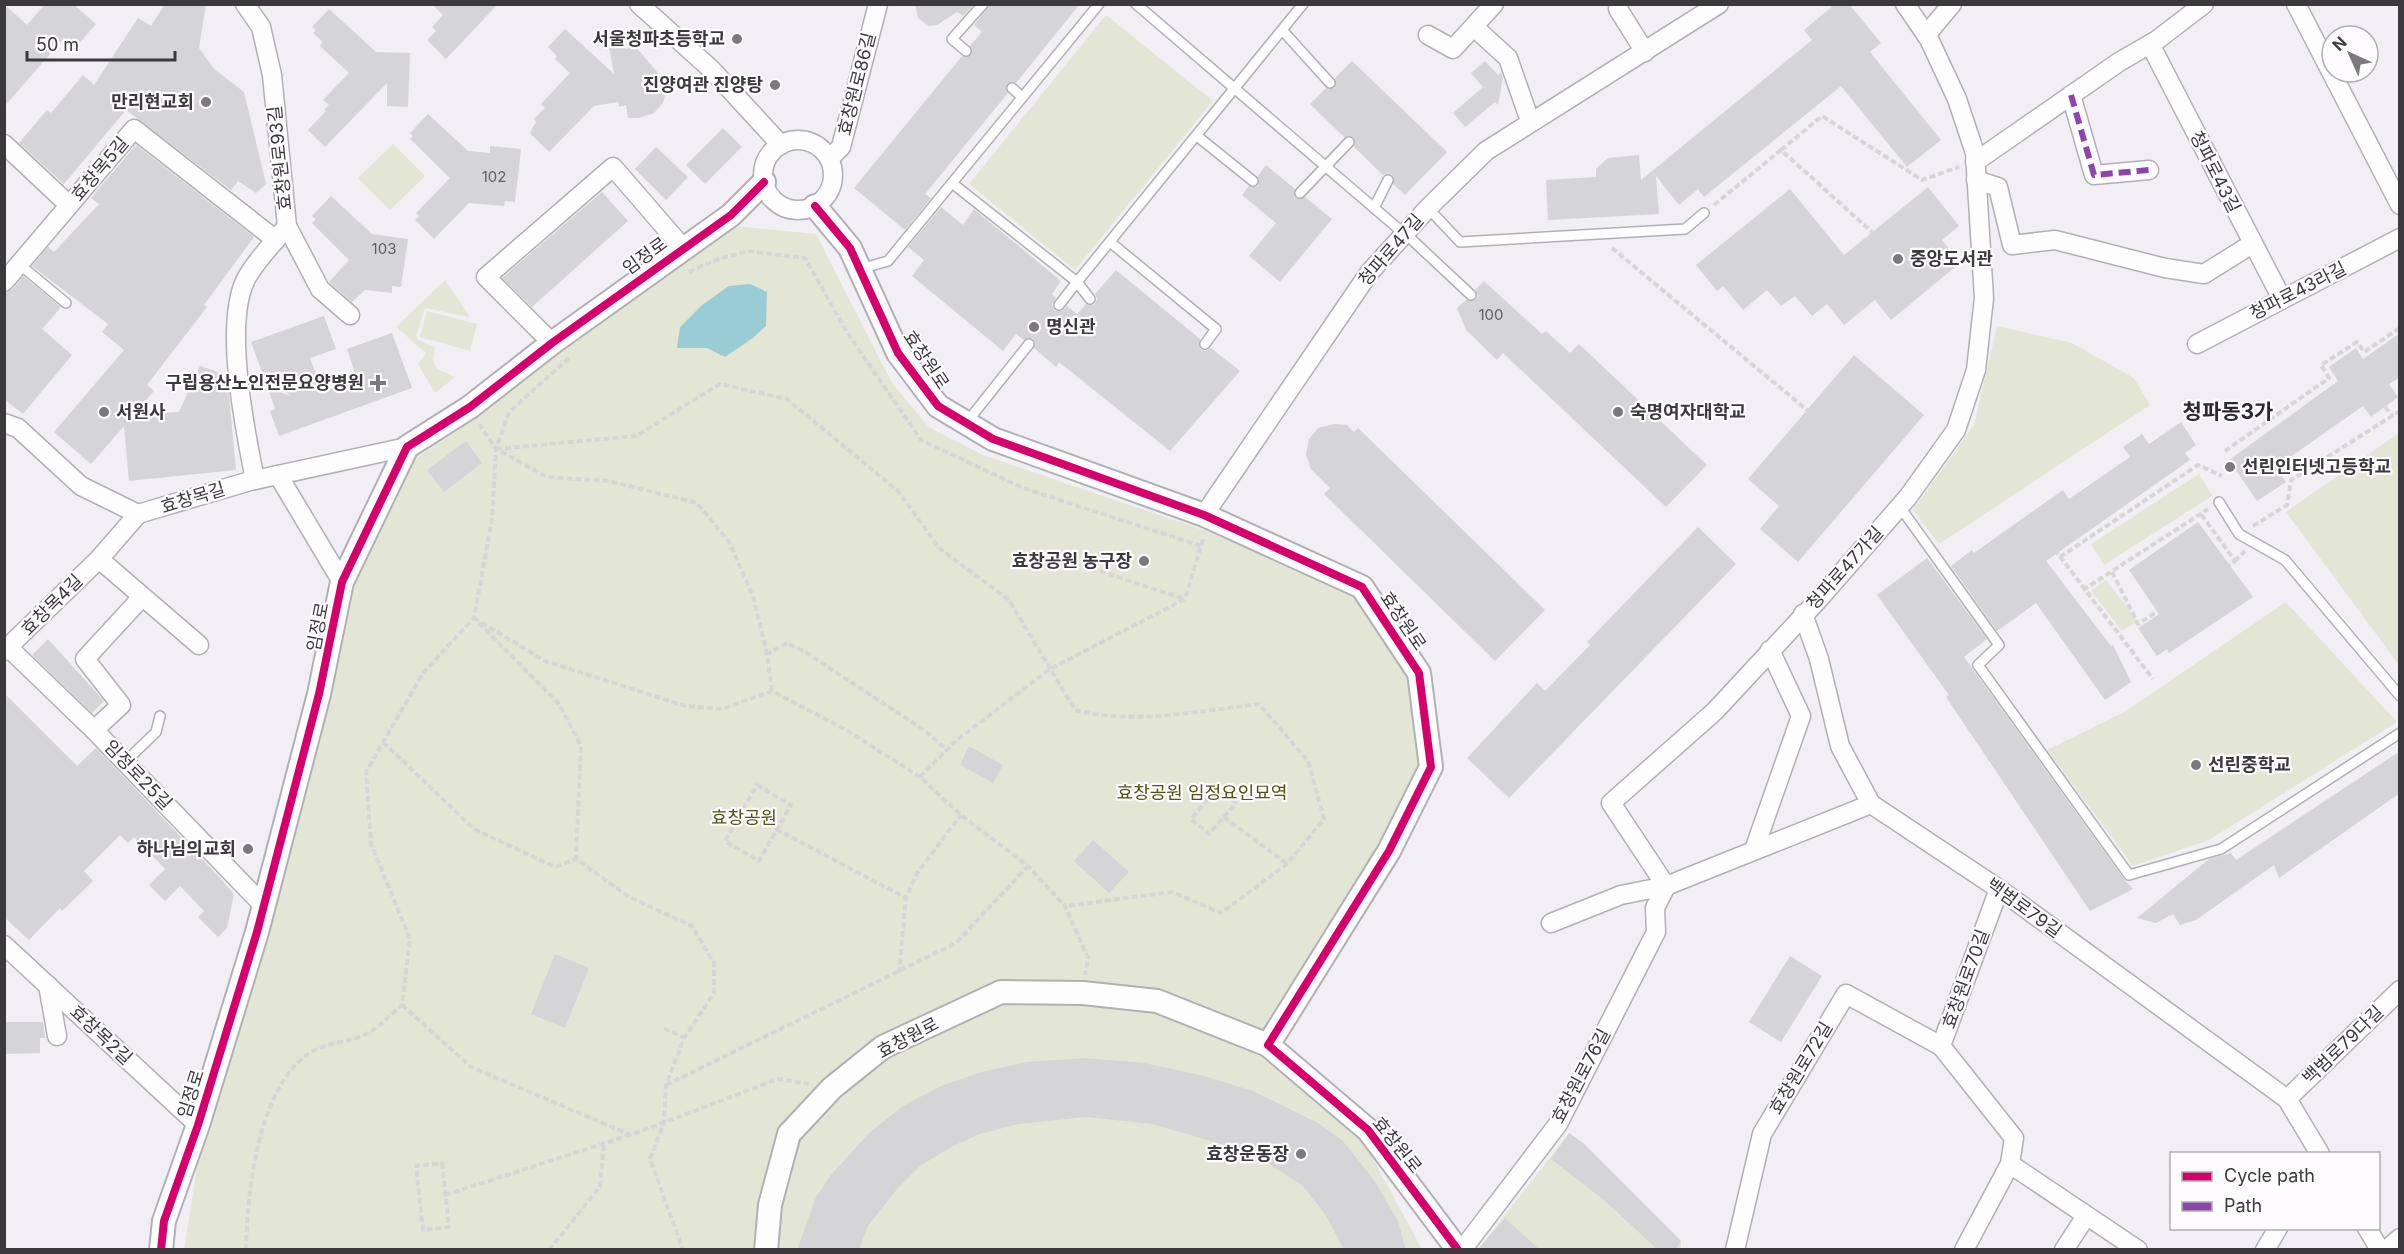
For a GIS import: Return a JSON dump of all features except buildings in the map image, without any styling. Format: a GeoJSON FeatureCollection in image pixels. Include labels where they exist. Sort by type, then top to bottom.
{"type":"FeatureCollection","features":[{"type":"Feature","properties":{"kind":"street","name":"효창원로93길"},"geometry":{"type":"LineString","coordinates":[[245,4],[261,27],[272,75],[281,233]]}},
{"type":"Feature","properties":{"kind":"street"},"geometry":{"type":"LineString","coordinates":[[639,4],[712,70],[781,145]]}},
{"type":"Feature","properties":{"kind":"street","name":"효창원로86길"},"geometry":{"type":"LineString","coordinates":[[829,159],[841,147],[878,4]]}},
{"type":"Feature","properties":{"kind":"street"},"geometry":{"type":"LineString","coordinates":[[1428,35],[1453,49],[1475,28],[1494,4]]}},
{"type":"Feature","properties":{"kind":"street"},"geometry":{"type":"LineString","coordinates":[[1619,4],[1618,9],[1645,52]]}},
{"type":"Feature","properties":{"kind":"street","name":"청파로47길"},"geometry":{"type":"LineString","coordinates":[[1204,515],[1369,273],[1428,208],[1486,151],[1530,121],[1645,52],[1719,4]]}},
{"type":"Feature","properties":{"kind":"street","name":"청파로47가길"},"geometry":{"type":"LineString","coordinates":[[1666,886],[1611,802],[1716,711],[1900,507],[1956,430],[1976,370],[1984,298],[1975,171],[1957,99],[1926,34],[1905,4]]}},
{"type":"Feature","properties":{"kind":"street"},"geometry":{"type":"LineString","coordinates":[[1926,34],[1952,4]]}},
{"type":"Feature","properties":{"kind":"street"},"geometry":{"type":"LineString","coordinates":[[2204,4],[2150,44],[2118,62],[2071,95],[1975,171],[1998,187],[2012,245],[2055,240],[2165,267],[2204,274],[2253,244]]}},
{"type":"Feature","properties":{"kind":"street"},"geometry":{"type":"LineString","coordinates":[[2296,4],[2400,205]]}},
{"type":"Feature","properties":{"kind":"street"},"geometry":{"type":"LineString","coordinates":[[1475,28],[1508,58],[1530,121]]}},
{"type":"Feature","properties":{"kind":"street","name":"청파로43길"},"geometry":{"type":"LineString","coordinates":[[2150,44],[2282,299]]}},
{"type":"Feature","properties":{"kind":"street"},"geometry":{"type":"LineString","coordinates":[[2071,95],[2094,175],[2149,170]]}},
{"type":"Feature","properties":{"kind":"street","name":"효창목5길"},"geometry":{"type":"LineString","coordinates":[[11,268],[69,206],[134,129],[281,233]]}},
{"type":"Feature","properties":{"kind":"street"},"geometry":{"type":"LineString","coordinates":[[791,141],[813,144],[829,159],[833,180],[830,190],[815,206],[794,210],[774,201],[764,182],[766,161],[781,145],[791,141]]}},
{"type":"Feature","properties":{"kind":"street"},"geometry":{"type":"LineString","coordinates":[[4,144],[69,206]]}},
{"type":"Feature","properties":{"kind":"street"},"geometry":{"type":"LineString","coordinates":[[552,343],[486,277],[612,168],[683,248]]}},
{"type":"Feature","properties":{"kind":"street","name":"임정로"},"geometry":{"type":"LineString","coordinates":[[161,1250],[164,1221],[198,1125],[264,906],[319,694],[342,582],[407,447],[470,407],[552,343],[731,215],[764,182]]}},
{"type":"Feature","properties":{"kind":"street","name":"효창원로"},"geometry":{"type":"LineString","coordinates":[[815,206],[850,248],[898,353],[938,406],[993,440],[1204,515],[1362,588],[1419,673],[1431,767],[1389,851],[1269,1045]]}},
{"type":"Feature","properties":{"kind":"street"},"geometry":{"type":"LineString","coordinates":[[255,480],[242,417],[236,307],[246,279],[281,233],[320,289],[350,315]]}},
{"type":"Feature","properties":{"kind":"street","name":"청파로43라길"},"geometry":{"type":"LineString","coordinates":[[2197,344],[2400,238]]}},
{"type":"Feature","properties":{"kind":"street","name":"효창목길"},"geometry":{"type":"LineString","coordinates":[[4,423],[18,428],[81,486],[138,514],[255,480],[407,447]]}},
{"type":"Feature","properties":{"kind":"street"},"geometry":{"type":"LineString","coordinates":[[278,475],[342,582]]}},
{"type":"Feature","properties":{"kind":"street","name":"효창목4길"},"geometry":{"type":"LineString","coordinates":[[7,650],[99,559],[138,514]]}},
{"type":"Feature","properties":{"kind":"street"},"geometry":{"type":"LineString","coordinates":[[99,559],[199,645]]}},
{"type":"Feature","properties":{"kind":"street"},"geometry":{"type":"LineString","coordinates":[[94,730],[121,705],[86,659],[142,597]]}},
{"type":"Feature","properties":{"kind":"street","name":"백범로79길"},"geometry":{"type":"LineString","coordinates":[[1803,614],[1818,659],[1839,746],[1872,804],[1999,889],[2286,1099],[2319,1152]]}},
{"type":"Feature","properties":{"kind":"street","name":"임정로25길"},"geometry":{"type":"LineString","coordinates":[[7,650],[94,730],[264,906]]}},
{"type":"Feature","properties":{"kind":"street"},"geometry":{"type":"LineString","coordinates":[[1754,850],[1801,716],[1770,650]]}},
{"type":"Feature","properties":{"kind":"street"},"geometry":{"type":"LineString","coordinates":[[1551,923],[1621,895],[1666,886],[1872,804]]}},
{"type":"Feature","properties":{"kind":"street","name":"효창원로76길"},"geometry":{"type":"LineString","coordinates":[[1460,1250],[1558,1124],[1656,932],[1655,908],[1666,886]]}},
{"type":"Feature","properties":{"kind":"street","name":"효창원로70길"},"geometry":{"type":"LineString","coordinates":[[1964,1250],[2010,1164],[2014,1138],[1941,1046],[1999,889]]}},
{"type":"Feature","properties":{"kind":"street","name":"효창목2길"},"geometry":{"type":"LineString","coordinates":[[4,945],[198,1125]]}},
{"type":"Feature","properties":{"kind":"street"},"geometry":{"type":"LineString","coordinates":[[48,985],[57,1036]]}},
{"type":"Feature","properties":{"kind":"street","name":"백범로79다길"},"geometry":{"type":"LineString","coordinates":[[2286,1099],[2400,990]]}},
{"type":"Feature","properties":{"kind":"street","name":"효창원로"},"geometry":{"type":"LineString","coordinates":[[766,1250],[770,1205],[789,1134],[832,1088],[883,1047],[1000,992],[1083,993],[1156,1001],[1269,1045],[1368,1130],[1460,1250]]}},
{"type":"Feature","properties":{"kind":"street","name":"효창원로72길"},"geometry":{"type":"LineString","coordinates":[[1735,1250],[1762,1134],[1846,994],[1941,1046]]}},
{"type":"Feature","properties":{"kind":"street"},"geometry":{"type":"LineString","coordinates":[[2010,1164],[2138,1250]]}},
{"type":"Feature","properties":{"kind":"street"},"geometry":{"type":"LineString","coordinates":[[2064,1250],[2086,1216]]}},
{"type":"Feature","properties":{"kind":"street"},"geometry":{"type":"LineString","coordinates":[[2265,1250],[2277,1230]]}},
{"type":"Feature","properties":{"kind":"street"},"geometry":{"type":"LineString","coordinates":[[2368,1230],[2380,1250]]}},
{"type":"Feature","properties":{"kind":"street"},"geometry":{"type":"LineString","coordinates":[[2386,1250],[2400,1238]]}},
{"type":"Feature","properties":{"kind":"lane"},"geometry":{"type":"LineString","coordinates":[[966,51],[952,39],[983,4]]}},
{"type":"Feature","properties":{"kind":"lane"},"geometry":{"type":"LineString","coordinates":[[860,269],[888,261],[1098,4]]}},
{"type":"Feature","properties":{"kind":"lane"},"geometry":{"type":"LineString","coordinates":[[1136,4],[1405,234],[1471,295]]}},
{"type":"Feature","properties":{"kind":"lane"},"geometry":{"type":"LineString","coordinates":[[1059,305],[1283,31],[1302,4]]}},
{"type":"Feature","properties":{"kind":"lane"},"geometry":{"type":"LineString","coordinates":[[1283,31],[1330,83]]}},
{"type":"Feature","properties":{"kind":"lane"},"geometry":{"type":"LineString","coordinates":[[1012,88],[1022,97]]}},
{"type":"Feature","properties":{"kind":"lane"},"geometry":{"type":"LineString","coordinates":[[1197,136],[1253,181]]}},
{"type":"Feature","properties":{"kind":"lane"},"geometry":{"type":"LineString","coordinates":[[1300,193],[1350,142]]}},
{"type":"Feature","properties":{"kind":"lane"},"geometry":{"type":"LineString","coordinates":[[1374,208],[1388,180]]}},
{"type":"Feature","properties":{"kind":"lane"},"geometry":{"type":"LineString","coordinates":[[952,183],[1077,282],[1090,299]]}},
{"type":"Feature","properties":{"kind":"lane"},"geometry":{"type":"LineString","coordinates":[[1428,208],[1460,242],[1685,229],[1704,213]]}},
{"type":"Feature","properties":{"kind":"lane"},"geometry":{"type":"LineString","coordinates":[[1110,242],[1216,329],[1205,344]]}},
{"type":"Feature","properties":{"kind":"lane","name":"효창목5길"},"geometry":{"type":"LineString","coordinates":[[11,268],[66,303]]}},
{"type":"Feature","properties":{"kind":"lane"},"geometry":{"type":"LineString","coordinates":[[967,423],[1029,344]]}},
{"type":"Feature","properties":{"kind":"lane"},"geometry":{"type":"LineString","coordinates":[[2219,502],[2239,534],[2285,560],[2400,696]]}},
{"type":"Feature","properties":{"kind":"lane"},"geometry":{"type":"LineString","coordinates":[[1900,507],[1999,645],[1978,665],[2129,875],[2221,849],[2400,733]]}},
{"type":"Feature","properties":{"kind":"lane"},"geometry":{"type":"LineString","coordinates":[[125,762],[156,732],[160,716]]}},
{"type":"Feature","properties":{"kind":"path"},"geometry":{"type":"LineString","coordinates":[[1704,213],[1822,116],[1922,180],[1975,171]]}},
{"type":"Feature","properties":{"kind":"path"},"geometry":{"type":"LineString","coordinates":[[1781,150],[1872,232]]}},
{"type":"Feature","properties":{"kind":"path"},"geometry":{"type":"LineString","coordinates":[[1596,234],[1807,410]]}},
{"type":"Feature","properties":{"kind":"path"},"geometry":{"type":"LineString","coordinates":[[682,276],[713,261],[747,251],[805,258],[848,334],[921,440],[1023,488],[1201,546]]}},
{"type":"Feature","properties":{"kind":"path"},"geometry":{"type":"LineString","coordinates":[[2225,451],[2329,378],[2321,365],[2357,342],[2364,352],[2400,328]]}},
{"type":"Feature","properties":{"kind":"path"},"geometry":{"type":"LineString","coordinates":[[246,1250],[247,1201],[263,1125],[287,1076],[313,1051],[368,1034],[402,1005],[410,939],[371,844],[366,772],[423,673],[474,618],[492,519],[495,449],[509,412],[578,351]]}},
{"type":"Feature","properties":{"kind":"path"},"geometry":{"type":"LineString","coordinates":[[495,449],[636,436],[720,384],[787,399],[898,491],[939,548],[1009,600],[1075,710],[1098,716],[1177,713],[1259,704],[1308,761],[1324,819],[1287,864],[1221,914],[1172,892],[1065,906]]}},
{"type":"Feature","properties":{"kind":"path"},"geometry":{"type":"LineString","coordinates":[[470,407],[495,449],[547,477],[609,481],[697,503],[729,542],[753,596],[767,654],[771,691]]}},
{"type":"Feature","properties":{"kind":"path"},"geometry":{"type":"LineString","coordinates":[[2385,407],[2393,416]]}},
{"type":"Feature","properties":{"kind":"path"},"geometry":{"type":"LineString","coordinates":[[2239,534],[2287,505],[2291,480],[2400,411]]}},
{"type":"Feature","properties":{"kind":"path"},"geometry":{"type":"LineString","coordinates":[[2060,557],[2198,465],[2222,476]]}},
{"type":"Feature","properties":{"kind":"path"},"geometry":{"type":"LineString","coordinates":[[2083,590],[2219,502]]}},
{"type":"Feature","properties":{"kind":"path"},"geometry":{"type":"LineString","coordinates":[[2112,572],[2138,624],[2235,561],[2201,514]]}},
{"type":"Feature","properties":{"kind":"path"},"geometry":{"type":"LineString","coordinates":[[920,777],[947,750],[1050,669],[1185,599],[1206,531],[1204,515]]}},
{"type":"Feature","properties":{"kind":"path"},"geometry":{"type":"LineString","coordinates":[[2049,542],[2083,590],[2153,679]]}},
{"type":"Feature","properties":{"kind":"path"},"geometry":{"type":"LineString","coordinates":[[1100,571],[1185,599]]}},
{"type":"Feature","properties":{"kind":"path"},"geometry":{"type":"LineString","coordinates":[[474,618],[545,661],[685,706],[722,709],[771,691],[848,731],[920,777],[961,815],[1028,866],[1065,906],[1088,958],[1083,993]]}},
{"type":"Feature","properties":{"kind":"path"},"geometry":{"type":"LineString","coordinates":[[474,618],[559,704],[581,746],[576,859]]}},
{"type":"Feature","properties":{"kind":"path"},"geometry":{"type":"LineString","coordinates":[[767,654],[787,643],[806,652],[924,730],[947,750]]}},
{"type":"Feature","properties":{"kind":"path"},"geometry":{"type":"LineString","coordinates":[[383,742],[474,829],[555,867],[576,859]]}},
{"type":"Feature","properties":{"kind":"path"},"geometry":{"type":"LineString","coordinates":[[757,785],[791,805],[777,829],[759,861],[725,841],[757,785]]}},
{"type":"Feature","properties":{"kind":"path"},"geometry":{"type":"LineString","coordinates":[[1218,788],[1236,803],[1224,817],[1209,834],[1191,819],[1218,788]]}},
{"type":"Feature","properties":{"kind":"path"},"geometry":{"type":"LineString","coordinates":[[899,973],[906,898],[917,873],[961,815]]}},
{"type":"Feature","properties":{"kind":"path"},"geometry":{"type":"LineString","coordinates":[[1224,817],[1287,864]]}},
{"type":"Feature","properties":{"kind":"path"},"geometry":{"type":"LineString","coordinates":[[777,829],[906,898]]}},
{"type":"Feature","properties":{"kind":"path"},"geometry":{"type":"LineString","coordinates":[[4,861],[14,852]]}},
{"type":"Feature","properties":{"kind":"path"},"geometry":{"type":"LineString","coordinates":[[576,859],[629,897],[692,926],[714,963],[714,993],[684,1038],[666,1084],[664,1123],[650,1159],[683,1250]]}},
{"type":"Feature","properties":{"kind":"path"},"geometry":{"type":"LineString","coordinates":[[666,1084],[899,973],[956,943],[1028,866]]}},
{"type":"Feature","properties":{"kind":"path"},"geometry":{"type":"LineString","coordinates":[[402,1005],[471,1067],[631,1135]]}},
{"type":"Feature","properties":{"kind":"path"},"geometry":{"type":"LineString","coordinates":[[664,1028],[684,1038]]}},
{"type":"Feature","properties":{"kind":"path"},"geometry":{"type":"LineString","coordinates":[[446,1195],[631,1135],[778,1079],[832,1088]]}},
{"type":"Feature","properties":{"kind":"path"},"geometry":{"type":"LineString","coordinates":[[549,1250],[600,1187],[604,1143]]}},
{"type":"Feature","properties":{"kind":"path"},"geometry":{"type":"LineString","coordinates":[[442,1163],[446,1195],[449,1227],[423,1230],[416,1166],[442,1163]]}},
{"type":"Feature","properties":{"kind":"green space"},"geometry":{"type":"Polygon","coordinates":[[[1106,15],[1213,101],[1075,270],[969,184],[1106,15]]]}},
{"type":"Feature","properties":{"kind":"green space"},"geometry":{"type":"Polygon","coordinates":[[[393,144],[425,176],[390,210],[358,178],[393,144]]]}},
{"type":"Feature","properties":{"kind":"green space","name":"효창공원"},"geometry":{"type":"Polygon","coordinates":[[[734,226],[816,234],[892,383],[929,427],[983,455],[1206,531],[1357,595],[1411,678],[1422,765],[1383,847],[1260,1049],[1361,1137],[1422,1249],[184,1250],[203,1128],[350,586],[406,465],[475,419],[505,382],[734,226]]]}},
{"type":"Feature","properties":{"kind":"green space"},"geometry":{"type":"Polygon","coordinates":[[[445,280],[470,317],[425,308],[416,336],[418,340],[435,347],[433,360],[437,369],[455,377],[435,393],[418,364],[426,353],[396,327],[445,280]]]}},
{"type":"Feature","properties":{"kind":"green space"},"geometry":{"type":"Polygon","coordinates":[[[427,311],[477,324],[470,351],[420,337],[427,311]]]}},
{"type":"Feature","properties":{"kind":"green space"},"geometry":{"type":"Polygon","coordinates":[[[1997,326],[2072,343],[2134,378],[2150,405],[1939,544],[1913,510],[1974,425],[1997,326]]]}},
{"type":"Feature","properties":{"kind":"green space"},"geometry":{"type":"Polygon","coordinates":[[[2399,433],[2399,665],[2286,512],[2399,433]]]}},
{"type":"Feature","properties":{"kind":"green space"},"geometry":{"type":"Polygon","coordinates":[[[2199,474],[2212,496],[2104,565],[2091,544],[2199,474]]]}},
{"type":"Feature","properties":{"kind":"green space"},"geometry":{"type":"Polygon","coordinates":[[[2106,580],[2138,621],[2122,631],[2091,591],[2106,580]]]}},
{"type":"Feature","properties":{"kind":"green space"},"geometry":{"type":"Polygon","coordinates":[[[2286,602],[2397,722],[2209,840],[2133,866],[2047,750],[2124,712],[2286,602]]]}},
{"type":"Feature","properties":{"kind":"green space"},"geometry":{"type":"Polygon","coordinates":[[[1569,1133],[1583,1143],[1681,1241],[1681,1250],[1489,1250],[1484,1242],[1569,1133]]]}},
{"type":"Feature","properties":{"kind":"water"},"geometry":{"type":"Polygon","coordinates":[[[750,284],[767,292],[766,326],[753,338],[725,357],[707,348],[677,348],[680,327],[702,305],[729,286],[750,284]]]}},
{"type":"Feature","properties":{"kind":"marked path"},"geometry":{"type":"LineString","coordinates":[[2071,95],[2094,175],[2149,170]]}},
{"type":"Feature","properties":{"kind":"cycle path"},"geometry":{"type":"LineString","coordinates":[[161,1250],[164,1221],[198,1125],[257,932],[319,694],[342,582],[407,447],[470,407],[552,343],[731,215],[764,182]]}},
{"type":"Feature","properties":{"kind":"cycle path"},"geometry":{"type":"LineString","coordinates":[[815,206],[850,248],[898,353],[938,406],[993,439],[1204,515],[1362,587],[1419,673],[1431,767],[1389,851],[1268,1045],[1368,1130],[1458,1250]]}},
{"type":"Feature","properties":{"kind":"place","name":"서울청파초등학교"},"geometry":{"type":"Point","coordinates":[737,39]}},
{"type":"Feature","properties":{"kind":"place","name":"진양여관 진양탕"},"geometry":{"type":"Point","coordinates":[775,85]}},
{"type":"Feature","properties":{"kind":"place","name":"만리현교회"},"geometry":{"type":"Point","coordinates":[206,102]}},
{"type":"Feature","properties":{"kind":"place","name":"중앙도서관"},"geometry":{"type":"Point","coordinates":[1898,259]}},
{"type":"Feature","properties":{"kind":"place","name":"명신관"},"geometry":{"type":"Point","coordinates":[1034,327]}},
{"type":"Feature","properties":{"kind":"place","name":"구립용산노인전문요양병원"},"geometry":{"type":"Point","coordinates":[378,383]}},
{"type":"Feature","properties":{"kind":"place","name":"서원사"},"geometry":{"type":"Point","coordinates":[104,412]}},
{"type":"Feature","properties":{"kind":"place","name":"숙명여자대학교"},"geometry":{"type":"Point","coordinates":[1618,412]}},
{"type":"Feature","properties":{"kind":"place","name":"선린인터넷고등학교"},"geometry":{"type":"Point","coordinates":[2230,467]}},
{"type":"Feature","properties":{"kind":"place","name":"효창공원 농구장"},"geometry":{"type":"Point","coordinates":[1144,561]}},
{"type":"Feature","properties":{"kind":"place","name":"선린중학교"},"geometry":{"type":"Point","coordinates":[2196,765]}},
{"type":"Feature","properties":{"kind":"place","name":"하나님의교회"},"geometry":{"type":"Point","coordinates":[248,849]}},
{"type":"Feature","properties":{"kind":"place","name":"효창운동장"},"geometry":{"type":"Point","coordinates":[1301,1154]}},
{"type":"Feature","properties":{"kind":"district","name":"청파동3가"},"geometry":{"type":"Point","coordinates":[2228,412]}},
{"type":"Feature","properties":{"kind":"park label","name":"효창공원 임정요인묘역"},"geometry":{"type":"Point","coordinates":[1202,793]}}]}
